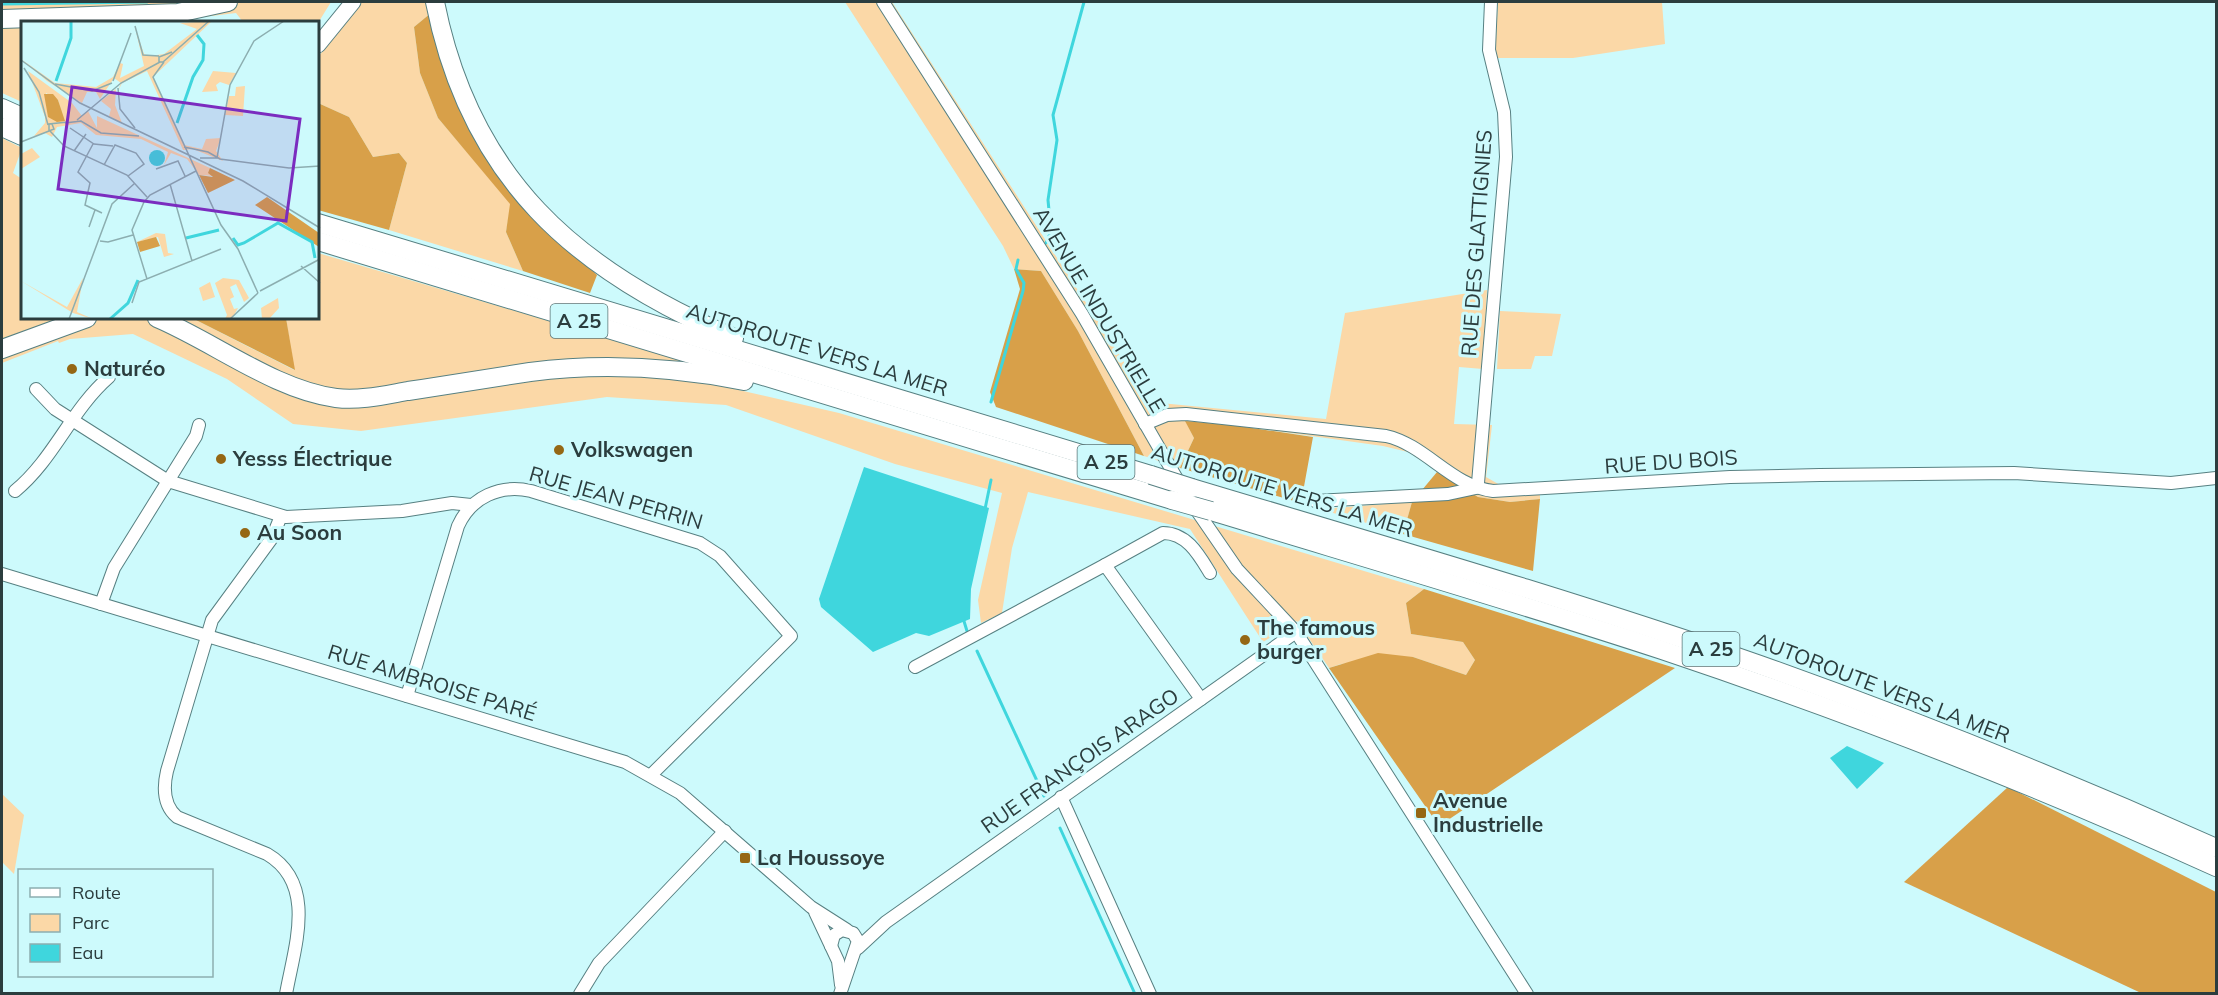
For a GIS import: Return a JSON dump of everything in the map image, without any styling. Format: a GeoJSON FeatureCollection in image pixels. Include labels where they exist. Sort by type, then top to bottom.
{"type":"FeatureCollection","features":[{"type":"Feature","properties":{"kind":"highway"},"geometry":{"type":"LineString","coordinates":[[2,19],[178,13],[228,2]]}},
{"type":"Feature","properties":{"kind":"highway"},"geometry":{"type":"LineString","coordinates":[[435,2],[453,68],[474,119],[500,162],[544,218],[586,256],[625,283],[682,315],[770,351],[782,363]]}},
{"type":"Feature","properties":{"kind":"highway"},"geometry":{"type":"LineString","coordinates":[[2,108],[21,117]]}},
{"type":"Feature","properties":{"kind":"highway"},"geometry":{"type":"LineString","coordinates":[[2,127],[21,136]]}},
{"type":"Feature","properties":{"kind":"highway","name":"AUTOROUTE VERS LA MER"},"geometry":{"type":"LineString","coordinates":[[320,224],[1590,609],[1758,665],[2019,764],[2217,848]]}},
{"type":"Feature","properties":{"kind":"highway","name":"A 25"},"geometry":{"type":"LineString","coordinates":[[320,242],[1620,637],[1745,679],[1963,759],[2217,867]]}},
{"type":"Feature","properties":{"kind":"highway"},"geometry":{"type":"LineString","coordinates":[[5,344],[81,320]]}},
{"type":"Feature","properties":{"kind":"highway"},"geometry":{"type":"LineString","coordinates":[[161,320],[280,379],[323,396],[338,398],[368,398],[556,369],[616,368],[711,375],[840,400]]}},
{"type":"Feature","properties":{"kind":"main road"},"geometry":{"type":"LineString","coordinates":[[320,33],[339,2]]}},
{"type":"Feature","properties":{"kind":"main road"},"geometry":{"type":"LineString","coordinates":[[320,43],[353,2]]}},
{"type":"Feature","properties":{"kind":"main road"},"geometry":{"type":"LineString","coordinates":[[5,344],[57,320]]}},
{"type":"Feature","properties":{"kind":"street","name":"AVENUE INDUSTRIELLE"},"geometry":{"type":"LineString","coordinates":[[883,2],[1082,314],[1145,424],[1223,550],[1243,576],[1296,632],[1527,993]]}},
{"type":"Feature","properties":{"kind":"street","name":"RUE DES GLATTIGNIES"},"geometry":{"type":"LineString","coordinates":[[1476,488],[1480,473],[1506,148],[1504,112],[1489,50],[1491,2]]}},
{"type":"Feature","properties":{"kind":"street"},"geometry":{"type":"LineString","coordinates":[[15,490],[36,471],[89,394],[109,377]]}},
{"type":"Feature","properties":{"kind":"street"},"geometry":{"type":"LineString","coordinates":[[36,389],[50,405],[71,420],[168,481],[281,516],[299,519],[402,511],[452,504],[471,505],[458,526],[407,696]]}},
{"type":"Feature","properties":{"kind":"street","name":"RUE DU BOIS"},"geometry":{"type":"LineString","coordinates":[[1145,424],[1167,415],[1186,414],[1386,436],[1409,445],[1476,488],[1509,492],[1730,477],[1820,475],[2014,473],[2171,483],[2217,478]]}},
{"type":"Feature","properties":{"kind":"street"},"geometry":{"type":"LineString","coordinates":[[101,604],[111,573],[196,436],[200,425]]}},
{"type":"Feature","properties":{"kind":"street"},"geometry":{"type":"LineString","coordinates":[[1315,501],[1448,494],[1476,488]]}},
{"type":"Feature","properties":{"kind":"street","name":"RUE JEAN PERRIN"},"geometry":{"type":"LineString","coordinates":[[471,505],[494,492],[525,489],[706,545],[720,556],[791,636],[651,774]]}},
{"type":"Feature","properties":{"kind":"street"},"geometry":{"type":"LineString","coordinates":[[281,516],[272,538],[215,615],[167,771],[166,797],[170,808],[182,820],[267,854],[289,875],[296,889],[300,914],[286,993]]}},
{"type":"Feature","properties":{"kind":"street"},"geometry":{"type":"LineString","coordinates":[[915,667],[1163,533],[1172,533],[1184,539],[1210,573]]}},
{"type":"Feature","properties":{"kind":"street"},"geometry":{"type":"LineString","coordinates":[[1105,565],[1201,699]]}},
{"type":"Feature","properties":{"kind":"street","name":"RUE AMBROISE PARÉ"},"geometry":{"type":"LineString","coordinates":[[2,574],[609,756],[651,774],[680,793],[811,907],[849,931]]}},
{"type":"Feature","properties":{"kind":"street","name":"RUE FRANÇOIS ARAGO"},"geometry":{"type":"LineString","coordinates":[[840,993],[856,950],[886,922],[1296,632]]}},
{"type":"Feature","properties":{"kind":"street"},"geometry":{"type":"LineString","coordinates":[[1061,797],[1150,993]]}},
{"type":"Feature","properties":{"kind":"street"},"geometry":{"type":"LineString","coordinates":[[580,993],[599,963],[725,831]]}},
{"type":"Feature","properties":{"kind":"street","name":"RUE AMBROISE PARÉ"},"geometry":{"type":"LineString","coordinates":[[811,907],[827,932],[832,949]]}},
{"type":"Feature","properties":{"kind":"street","name":"RUE FRANÇOIS ARAGO"},"geometry":{"type":"LineString","coordinates":[[849,931],[868,930],[886,922]]}},
{"type":"Feature","properties":{"kind":"street"},"geometry":{"type":"LineString","coordinates":[[849,931],[857,939],[856,950],[843,957],[832,949],[834,935],[849,931]]}},
{"type":"Feature","properties":{"kind":"street","name":"RUE FRANÇOIS ARAGO"},"geometry":{"type":"LineString","coordinates":[[832,949],[841,972],[840,993]]}},
{"type":"Feature","properties":{"kind":"green space"},"geometry":{"type":"Polygon","coordinates":[[[2,2],[331,2],[319,21],[242,21],[236,13],[170,21],[21,21],[21,102],[2,93],[2,2]]]}},
{"type":"Feature","properties":{"kind":"green space"},"geometry":{"type":"Polygon","coordinates":[[[361,2],[429,2],[431,13],[414,27],[420,73],[438,118],[511,204],[506,232],[523,271],[389,230],[407,163],[399,153],[373,157],[349,117],[320,104],[320,54],[361,2]]]}},
{"type":"Feature","properties":{"kind":"green space"},"geometry":{"type":"Polygon","coordinates":[[[845,2],[892,2],[1150,402],[1326,419],[1345,313],[1487,290],[1483,369],[1459,367],[1454,424],[1492,425],[1486,477],[1500,485],[1540,482],[1540,499],[1510,502],[1478,497],[1408,452],[1383,446],[1239,426],[1186,422],[1194,438],[1180,468],[1144,456],[1078,331],[1041,271],[1014,269],[1003,246],[845,2]]]}},
{"type":"Feature","properties":{"kind":"green space"},"geometry":{"type":"Polygon","coordinates":[[[1498,2],[1662,2],[1665,44],[1573,58],[1495,58],[1498,2]]]}},
{"type":"Feature","properties":{"kind":"green space"},"geometry":{"type":"Polygon","coordinates":[[[2,138],[21,148],[13,173],[21,178],[21,320],[196,320],[294,370],[286,320],[320,320],[320,254],[689,362],[691,379],[839,413],[1424,589],[1406,603],[1411,634],[1463,642],[1475,660],[1466,675],[1413,657],[1341,664],[1329,668],[1297,621],[1263,642],[1190,529],[1028,492],[1012,548],[1002,613],[981,623],[978,600],[1002,493],[895,464],[726,405],[607,397],[361,431],[293,424],[227,379],[133,334],[70,339],[59,343],[58,341],[2,363],[2,138]]]}},
{"type":"Feature","properties":{"kind":"green space"},"geometry":{"type":"Polygon","coordinates":[[[1500,311],[1561,314],[1552,356],[1535,356],[1531,369],[1497,369],[1500,311]]]}},
{"type":"Feature","properties":{"kind":"green space"},"geometry":{"type":"Polygon","coordinates":[[[1412,502],[1403,534],[1320,509],[1412,502]]]}},
{"type":"Feature","properties":{"kind":"green space"},"geometry":{"type":"Polygon","coordinates":[[[2,794],[24,815],[14,874],[2,862],[2,794]]]}},
{"type":"Feature","properties":{"kind":"shaded area"},"geometry":{"type":"Polygon","coordinates":[[[431,13],[522,204],[597,275],[590,293],[523,271],[506,232],[510,204],[438,118],[420,73],[414,27],[431,13]]]}},
{"type":"Feature","properties":{"kind":"shaded area"},"geometry":{"type":"Polygon","coordinates":[[[320,104],[349,117],[373,157],[399,153],[407,163],[389,230],[320,211],[320,104]]]}},
{"type":"Feature","properties":{"kind":"shaded area"},"geometry":{"type":"Polygon","coordinates":[[[1014,269],[1041,271],[1078,331],[1144,456],[996,407],[990,392],[1020,289],[1014,269]]]}},
{"type":"Feature","properties":{"kind":"shaded area"},"geometry":{"type":"Polygon","coordinates":[[[196,320],[286,320],[295,370],[196,320]]]}},
{"type":"Feature","properties":{"kind":"shaded area"},"geometry":{"type":"Polygon","coordinates":[[[1185,421],[1313,437],[1301,503],[1180,468],[1194,438],[1185,421]]]}},
{"type":"Feature","properties":{"kind":"shaded area"},"geometry":{"type":"Polygon","coordinates":[[[1437,472],[1478,497],[1510,502],[1540,499],[1533,571],[1403,534],[1412,502],[1437,472]]]}},
{"type":"Feature","properties":{"kind":"shaded area"},"geometry":{"type":"Polygon","coordinates":[[[1424,589],[1675,668],[1439,826],[1329,668],[1378,653],[1413,657],[1466,675],[1475,660],[1463,642],[1411,634],[1406,603],[1424,589]]]}},
{"type":"Feature","properties":{"kind":"shaded area"},"geometry":{"type":"Polygon","coordinates":[[[2008,787],[2216,892],[2216,993],[2141,993],[1904,882],[2008,787]]]}},
{"type":"Feature","properties":{"kind":"water"},"geometry":{"type":"Polygon","coordinates":[[[864,467],[989,508],[971,589],[970,619],[929,636],[916,633],[873,652],[821,607],[819,599],[864,467]]]}},
{"type":"Feature","properties":{"kind":"water"},"geometry":{"type":"Polygon","coordinates":[[[1847,746],[1884,763],[1857,789],[1830,758],[1847,746]]]}},
{"type":"Feature","properties":{"kind":"waterway"},"geometry":{"type":"LineString","coordinates":[[2,4],[147,2]]}},
{"type":"Feature","properties":{"kind":"waterway"},"geometry":{"type":"LineString","coordinates":[[1046,243],[1051,231],[1048,200],[1057,140],[1053,115],[1084,2]]}},
{"type":"Feature","properties":{"kind":"waterway"},"geometry":{"type":"LineString","coordinates":[[991,402],[1023,291],[1024,283],[1016,269],[1018,260]]}},
{"type":"Feature","properties":{"kind":"waterway"},"geometry":{"type":"LineString","coordinates":[[985,509],[991,480]]}},
{"type":"Feature","properties":{"kind":"waterway"},"geometry":{"type":"LineString","coordinates":[[963,618],[967,631]]}},
{"type":"Feature","properties":{"kind":"waterway"},"geometry":{"type":"LineString","coordinates":[[977,651],[1044,796]]}},
{"type":"Feature","properties":{"kind":"waterway"},"geometry":{"type":"LineString","coordinates":[[1060,828],[1135,994]]}},
{"type":"Feature","properties":{"kind":"place","name":"Naturéo"},"geometry":{"type":"Point","coordinates":[72,369]}},
{"type":"Feature","properties":{"kind":"place","name":"Volkswagen"},"geometry":{"type":"Point","coordinates":[559,450]}},
{"type":"Feature","properties":{"kind":"place","name":"Yesss Électrique"},"geometry":{"type":"Point","coordinates":[221,459]}},
{"type":"Feature","properties":{"kind":"place","name":"Au Soon"},"geometry":{"type":"Point","coordinates":[245,533]}},
{"type":"Feature","properties":{"kind":"place","name":"The famous burger"},"geometry":{"type":"Point","coordinates":[1245,640]}},
{"type":"Feature","properties":{"kind":"place","name":"Avenue Industrielle"},"geometry":{"type":"Point","coordinates":[1421,813]}},
{"type":"Feature","properties":{"kind":"place","name":"La Houssoye"},"geometry":{"type":"Point","coordinates":[745,858]}}]}
